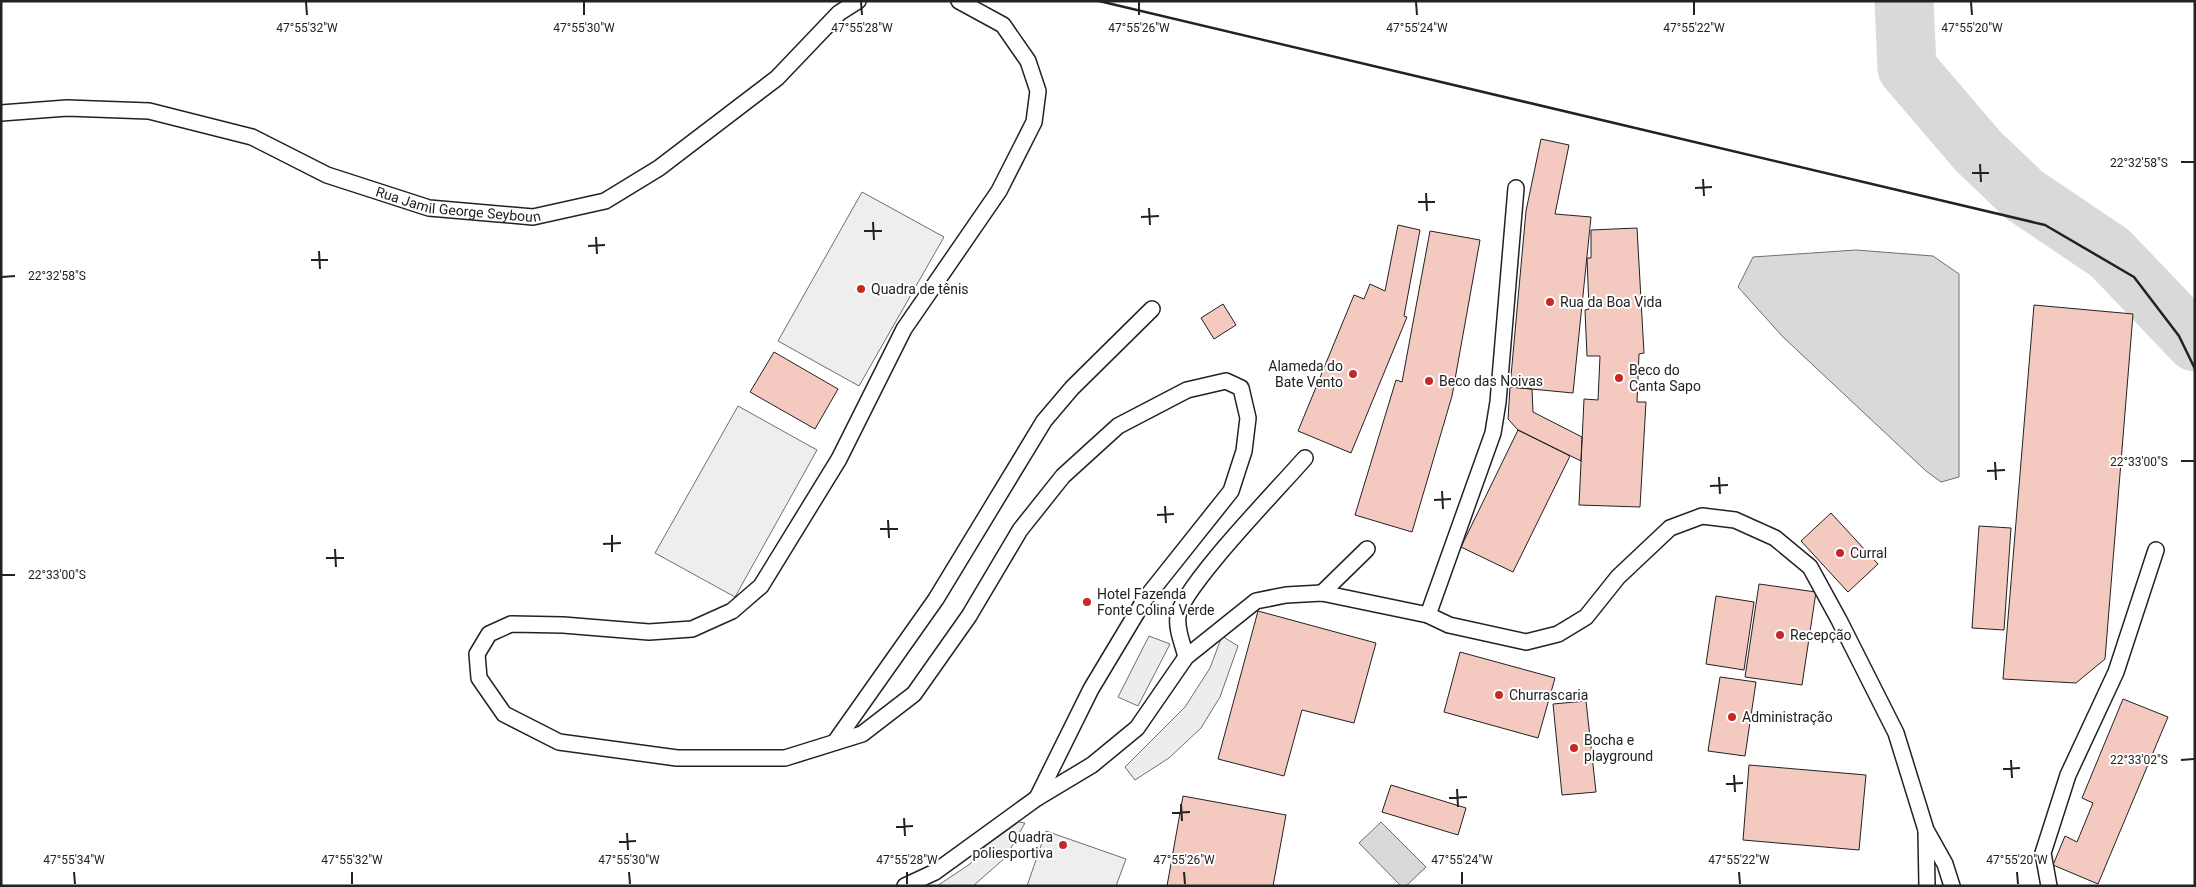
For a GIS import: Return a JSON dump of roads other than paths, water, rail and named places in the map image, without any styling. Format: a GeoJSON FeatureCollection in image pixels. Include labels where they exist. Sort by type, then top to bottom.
{"type":"FeatureCollection","features":[{"type":"Feature","properties":{"kind":"lane","name":"Rua Jamil George Seyboun"},"geometry":{"type":"LineString","coordinates":[[1,113],[67,108],[149,111],[252,138],[327,175],[429,208],[534,217],[604,201],[659,168],[777,78],[839,13],[858,1]]}},
{"type":"Feature","properties":{"kind":"lane"},"geometry":{"type":"LineString","coordinates":[[959,1],[1004,25],[1028,61],[1038,91],[1034,122],[999,191],[904,329],[839,459],[761,586],[732,611],[692,629],[649,632],[563,624],[511,624],[489,634],[477,654],[479,678],[504,714],[560,742],[677,758],[785,758],[862,734],[914,694],[968,616],[1020,530],[1063,476],[1118,426],[1187,390],[1226,381],[1241,388],[1248,418],[1244,451],[1231,491],[1146,599],[1091,689],[1037,798]]}},
{"type":"Feature","properties":{"kind":"lane"},"geometry":{"type":"LineString","coordinates":[[1428,615],[1493,433],[1498,402],[1516,188]]}},
{"type":"Feature","properties":{"kind":"lane"},"geometry":{"type":"LineString","coordinates":[[835,742],[936,599],[1044,421],[1072,388],[1152,309]]}},
{"type":"Feature","properties":{"kind":"lane"},"geometry":{"type":"LineString","coordinates":[[1186,657],[1178,630],[1180,607],[1208,568],[1305,458]]}},
{"type":"Feature","properties":{"kind":"lane"},"geometry":{"type":"LineString","coordinates":[[905,886],[936,872],[1037,798],[1092,765],[1137,728],[1186,657],[1256,601],[1286,595],[1322,593],[1428,615],[1448,625],[1526,642],[1558,634],[1586,617],[1618,577],[1670,528],[1702,516],[1735,520],[1775,538],[1810,567],[1840,620],[1896,733],[1926,830],[1945,864],[1952,886]]}},
{"type":"Feature","properties":{"kind":"lane"},"geometry":{"type":"LineString","coordinates":[[1322,593],[1367,549]]}},
{"type":"Feature","properties":{"kind":"lane"},"geometry":{"type":"LineString","coordinates":[[2049,886],[2044,853],[2068,775],[2116,672],[2156,550]]}},
{"type":"Feature","properties":{"kind":"lane"},"geometry":{"type":"LineString","coordinates":[[1926,830],[1927,886]]}},
{"type":"Feature","properties":{"kind":"waterway"},"geometry":{"type":"LineString","coordinates":[[1904,1],[1907,68],[1978,151],[2024,195],[2110,253],[2195,342]]}},
{"type":"Feature","properties":{"kind":"place","name":"Quadra de tênis"},"geometry":{"type":"Point","coordinates":[861,289]}},
{"type":"Feature","properties":{"kind":"place","name":"Rua da Boa Vida"},"geometry":{"type":"Point","coordinates":[1550,302]}},
{"type":"Feature","properties":{"kind":"place","name":"Alameda do Bate Vento"},"geometry":{"type":"Point","coordinates":[1353,374]}},
{"type":"Feature","properties":{"kind":"place","name":"Beco do Canta Sapo"},"geometry":{"type":"Point","coordinates":[1619,378]}},
{"type":"Feature","properties":{"kind":"place","name":"Beco das Noivas"},"geometry":{"type":"Point","coordinates":[1429,381]}},
{"type":"Feature","properties":{"kind":"place","name":"Curral"},"geometry":{"type":"Point","coordinates":[1840,553]}},
{"type":"Feature","properties":{"kind":"place","name":"Hotel Fazenda Fonte Colina Verde"},"geometry":{"type":"Point","coordinates":[1087,602]}},
{"type":"Feature","properties":{"kind":"place","name":"Recepção"},"geometry":{"type":"Point","coordinates":[1780,635]}},
{"type":"Feature","properties":{"kind":"place","name":"Churrascaria"},"geometry":{"type":"Point","coordinates":[1499,695]}},
{"type":"Feature","properties":{"kind":"place","name":"Administração"},"geometry":{"type":"Point","coordinates":[1732,717]}},
{"type":"Feature","properties":{"kind":"place","name":"Bocha e playground"},"geometry":{"type":"Point","coordinates":[1574,748]}},
{"type":"Feature","properties":{"kind":"place","name":"Quadra poliesportiva"},"geometry":{"type":"Point","coordinates":[1063,845]}}]}
